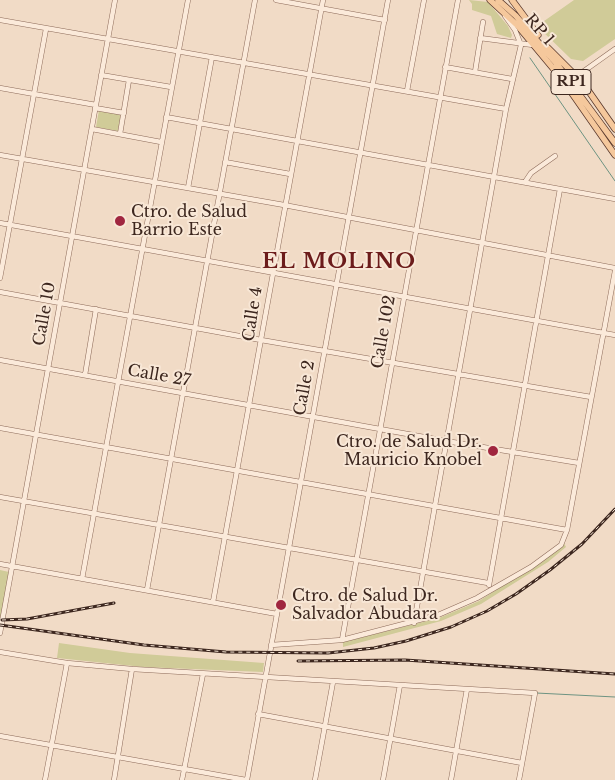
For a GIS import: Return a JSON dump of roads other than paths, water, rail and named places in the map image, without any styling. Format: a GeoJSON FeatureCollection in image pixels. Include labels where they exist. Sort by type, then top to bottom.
{"type":"FeatureCollection","features":[{"type":"Feature","properties":{"kind":"main road"},"geometry":{"type":"LineString","coordinates":[[512,0],[548,47],[577,76],[615,129]]}},
{"type":"Feature","properties":{"kind":"main road","name":"RP 1"},"geometry":{"type":"LineString","coordinates":[[495,2],[562,79],[615,155]]}},
{"type":"Feature","properties":{"kind":"main road","name":"RP 1"},"geometry":{"type":"LineString","coordinates":[[495,2],[524,24],[556,63],[615,144]]}},
{"type":"Feature","properties":{"kind":"street","name":"Calle 10"},"geometry":{"type":"LineString","coordinates":[[0,633],[115,0]]}},
{"type":"Feature","properties":{"kind":"street"},"geometry":{"type":"LineString","coordinates":[[82,579],[188,0]]}},
{"type":"Feature","properties":{"kind":"street"},"geometry":{"type":"LineString","coordinates":[[147,590],[206,262],[256,0]]}},
{"type":"Feature","properties":{"kind":"street"},"geometry":{"type":"LineString","coordinates":[[276,0],[385,20]]}},
{"type":"Feature","properties":{"kind":"street","name":"Calle 4"},"geometry":{"type":"LineString","coordinates":[[213,602],[323,0]]}},
{"type":"Feature","properties":{"kind":"street","name":"Calle 2"},"geometry":{"type":"LineString","coordinates":[[246,780],[388,0]]}},
{"type":"Feature","properties":{"kind":"street"},"geometry":{"type":"LineString","coordinates":[[407,91],[424,0]]}},
{"type":"Feature","properties":{"kind":"street","name":"Calle 102"},"geometry":{"type":"LineString","coordinates":[[342,640],[403,295],[458,0]]}},
{"type":"Feature","properties":{"kind":"street"},"geometry":{"type":"LineString","coordinates":[[414,623],[493,175],[512,79],[521,45],[515,30],[495,2]]}},
{"type":"Feature","properties":{"kind":"street"},"geometry":{"type":"LineString","coordinates":[[0,20],[506,109]]}},
{"type":"Feature","properties":{"kind":"street"},"geometry":{"type":"LineString","coordinates":[[474,72],[483,22]]}},
{"type":"Feature","properties":{"kind":"street"},"geometry":{"type":"LineString","coordinates":[[0,278],[46,29]]}},
{"type":"Feature","properties":{"kind":"street"},"geometry":{"type":"LineString","coordinates":[[480,38],[521,45],[534,45]]}},
{"type":"Feature","properties":{"kind":"street"},"geometry":{"type":"LineString","coordinates":[[577,76],[615,49]]}},
{"type":"Feature","properties":{"kind":"street"},"geometry":{"type":"LineString","coordinates":[[188,188],[212,57]]}},
{"type":"Feature","properties":{"kind":"street"},"geometry":{"type":"LineString","coordinates":[[445,67],[512,79]]}},
{"type":"Feature","properties":{"kind":"street"},"geometry":{"type":"LineString","coordinates":[[102,75],[172,87]]}},
{"type":"Feature","properties":{"kind":"street"},"geometry":{"type":"LineString","coordinates":[[120,134],[129,80]]}},
{"type":"Feature","properties":{"kind":"street"},"geometry":{"type":"LineString","coordinates":[[0,88],[124,113]]}},
{"type":"Feature","properties":{"kind":"street"},"geometry":{"type":"LineString","coordinates":[[166,117],[428,163],[615,199]]}},
{"type":"Feature","properties":{"kind":"street"},"geometry":{"type":"LineString","coordinates":[[92,129],[161,142]]}},
{"type":"Feature","properties":{"kind":"street"},"geometry":{"type":"LineString","coordinates":[[0,155],[349,217],[615,269],[612,299],[603,333],[564,541],[546,557],[490,591],[453,609],[414,623],[342,640],[271,645]]}},
{"type":"Feature","properties":{"kind":"street"},"geometry":{"type":"LineString","coordinates":[[524,182],[531,173],[555,156]]}},
{"type":"Feature","properties":{"kind":"street"},"geometry":{"type":"LineString","coordinates":[[225,162],[290,174]]}},
{"type":"Feature","properties":{"kind":"street"},"geometry":{"type":"LineString","coordinates":[[490,591],[488,583],[560,189]]}},
{"type":"Feature","properties":{"kind":"street"},"geometry":{"type":"LineString","coordinates":[[0,223],[615,335]]}},
{"type":"Feature","properties":{"kind":"street"},"geometry":{"type":"LineString","coordinates":[[0,292],[592,398]]}},
{"type":"Feature","properties":{"kind":"street"},"geometry":{"type":"LineString","coordinates":[[85,375],[96,309]]}},
{"type":"Feature","properties":{"kind":"street","name":"Calle 27"},"geometry":{"type":"LineString","coordinates":[[0,360],[446,441],[580,463]]}},
{"type":"Feature","properties":{"kind":"street"},"geometry":{"type":"LineString","coordinates":[[0,428],[567,530]]}},
{"type":"Feature","properties":{"kind":"street"},"geometry":{"type":"LineString","coordinates":[[0,497],[288,550],[488,583]]}},
{"type":"Feature","properties":{"kind":"street"},"geometry":{"type":"LineString","coordinates":[[0,564],[277,614]]}},
{"type":"Feature","properties":{"kind":"street"},"geometry":{"type":"LineString","coordinates":[[0,652],[67,663],[132,669],[535,693],[519,780]]}},
{"type":"Feature","properties":{"kind":"street"},"geometry":{"type":"LineString","coordinates":[[45,780],[67,663]]}},
{"type":"Feature","properties":{"kind":"street"},"geometry":{"type":"LineString","coordinates":[[114,780],[132,669]]}},
{"type":"Feature","properties":{"kind":"street"},"geometry":{"type":"LineString","coordinates":[[182,780],[202,674]]}},
{"type":"Feature","properties":{"kind":"street"},"geometry":{"type":"LineString","coordinates":[[315,780],[333,682]]}},
{"type":"Feature","properties":{"kind":"street"},"geometry":{"type":"LineString","coordinates":[[383,780],[400,685]]}},
{"type":"Feature","properties":{"kind":"street"},"geometry":{"type":"LineString","coordinates":[[451,780],[467,690]]}},
{"type":"Feature","properties":{"kind":"street"},"geometry":{"type":"LineString","coordinates":[[258,714],[522,763]]}},
{"type":"Feature","properties":{"kind":"street"},"geometry":{"type":"LineString","coordinates":[[0,736],[246,780]]}},
{"type":"Feature","properties":{"kind":"waterway"},"geometry":{"type":"LineString","coordinates":[[530,58],[615,181]]}},
{"type":"Feature","properties":{"kind":"waterway"},"geometry":{"type":"LineString","coordinates":[[536,693],[615,697]]}},
{"type":"Feature","properties":{"kind":"railway"},"geometry":{"type":"LineString","coordinates":[[0,625],[144,645],[226,652],[328,653],[374,648],[406,641],[451,627],[487,611],[516,594],[550,570],[582,544],[615,509]]}},
{"type":"Feature","properties":{"kind":"railway"},"geometry":{"type":"LineString","coordinates":[[2,620],[27,619],[114,603]]}},
{"type":"Feature","properties":{"kind":"railway"},"geometry":{"type":"LineString","coordinates":[[298,661],[405,660],[615,674]]}},
{"type":"Feature","properties":{"kind":"place","name":"Ctro. de Salud Barrio Este"},"geometry":{"type":"Point","coordinates":[120,221]}},
{"type":"Feature","properties":{"kind":"place","name":"Ctro. de Salud Dr. Mauricio Knobel"},"geometry":{"type":"Point","coordinates":[493,451]}},
{"type":"Feature","properties":{"kind":"place","name":"Ctro. de Salud Dr. Salvador Abudara"},"geometry":{"type":"Point","coordinates":[281,605]}},
{"type":"Feature","properties":{"kind":"district","name":"EL MOLINO"},"geometry":{"type":"Point","coordinates":[339,262]}}]}
